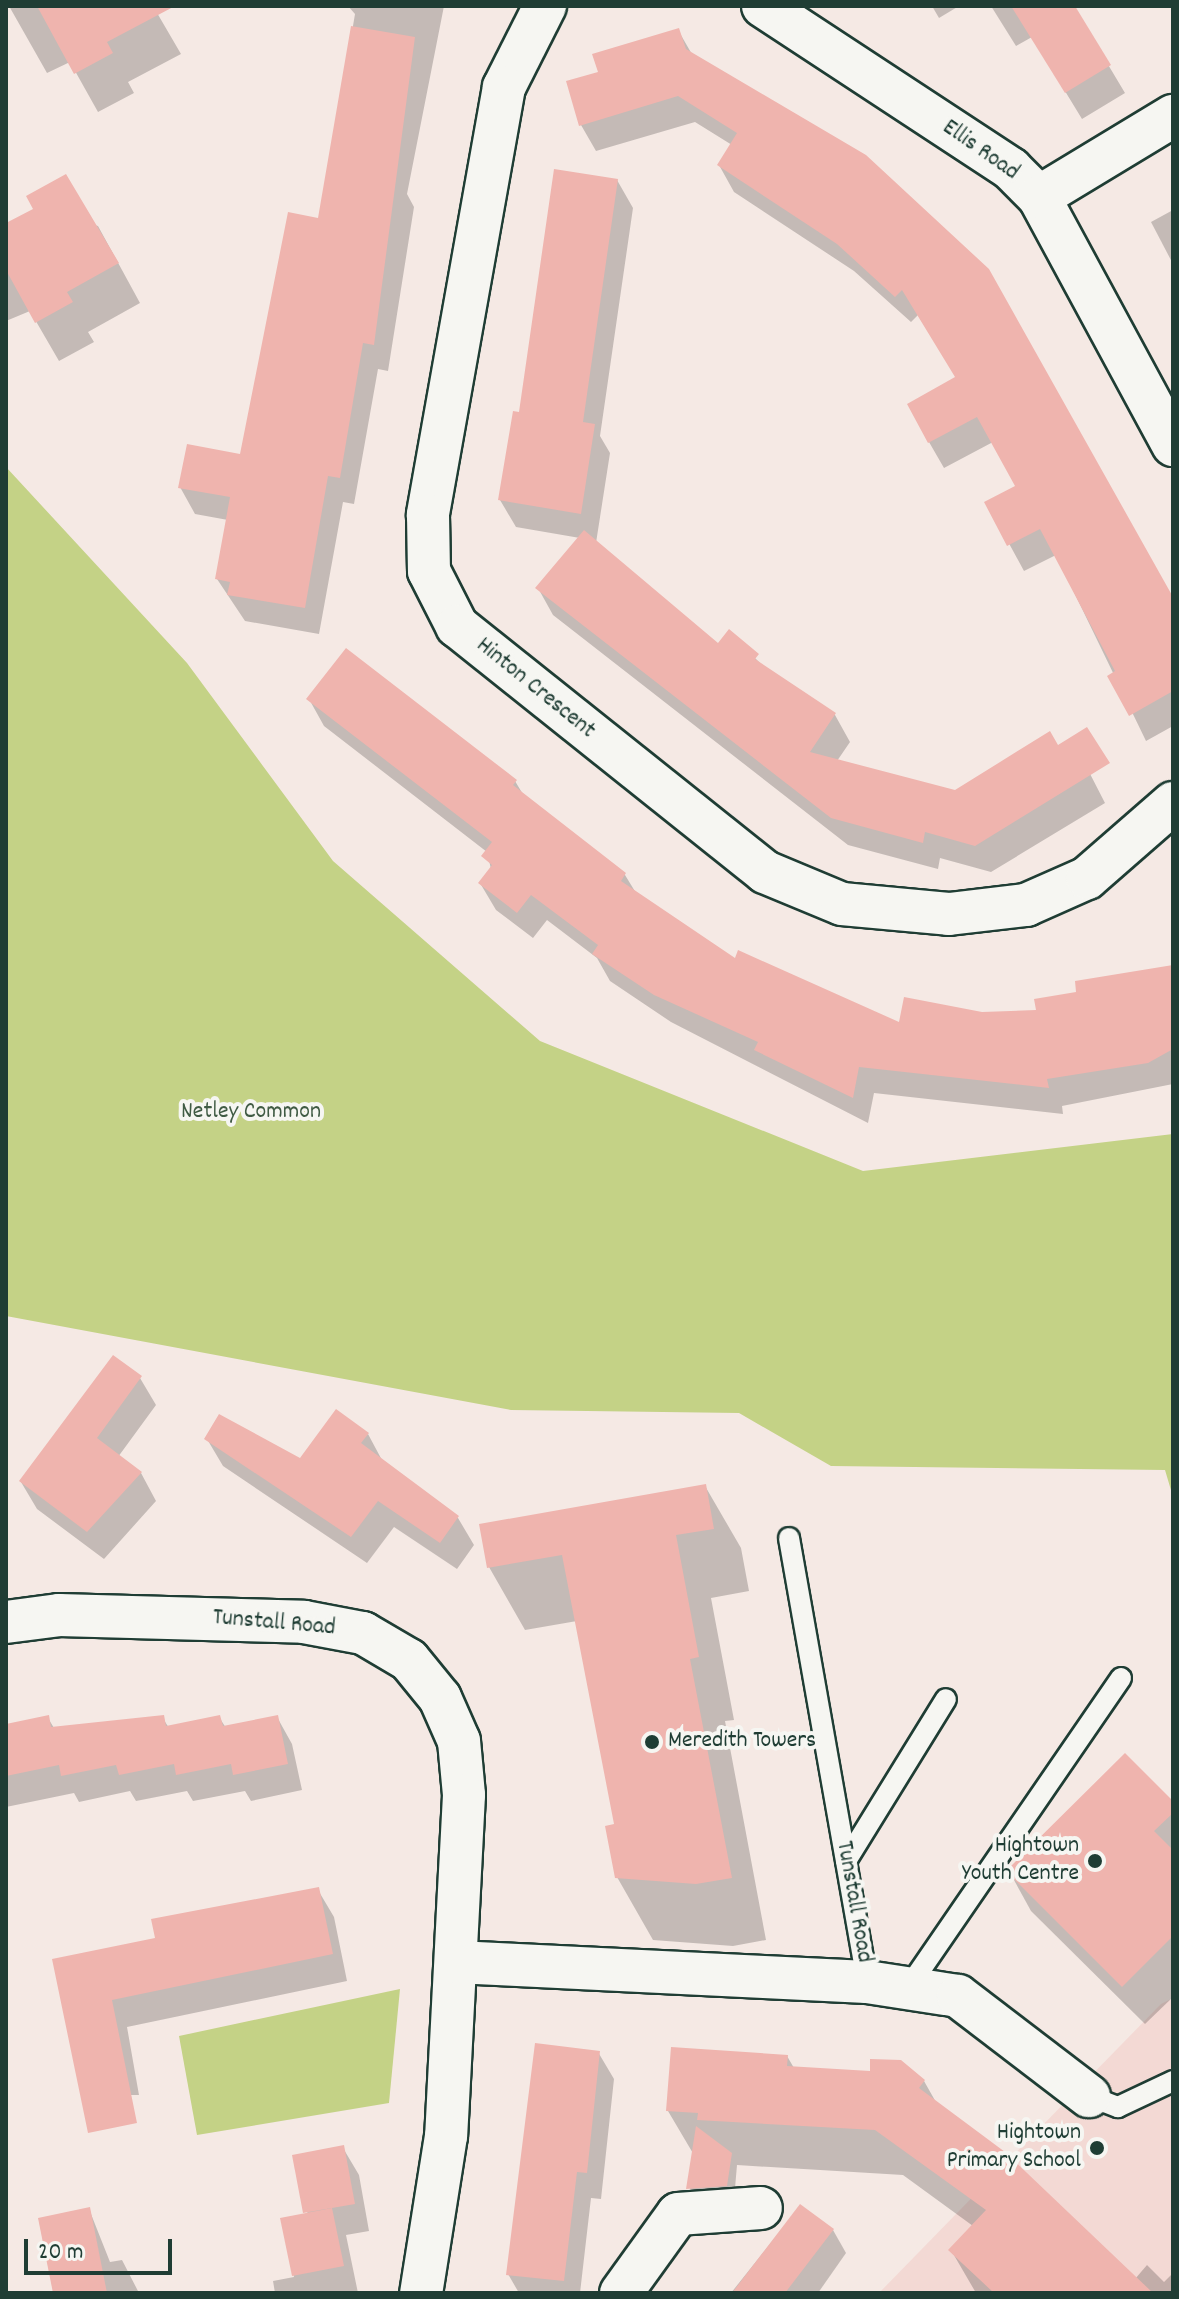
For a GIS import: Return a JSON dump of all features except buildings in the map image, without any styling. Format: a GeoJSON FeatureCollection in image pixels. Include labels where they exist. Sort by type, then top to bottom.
{"type":"FeatureCollection","features":[{"type":"Feature","properties":{"kind":"street","name":"Hinton Crescent"},"geometry":{"type":"LineString","coordinates":[[545,6],[504,87],[428,515],[429,571],[457,626],[765,872],[842,904],[949,914],[1026,905],[1087,878],[1173,803]]}},
{"type":"Feature","properties":{"kind":"street","name":"Ellis Road"},"geometry":{"type":"LineString","coordinates":[[763,6],[1011,169],[1039,197],[1173,445]]}},
{"type":"Feature","properties":{"kind":"street"},"geometry":{"type":"LineString","coordinates":[[1039,197],[1173,116]]}},
{"type":"Feature","properties":{"kind":"street","name":"Tunstall Road"},"geometry":{"type":"LineString","coordinates":[[6,1622],[59,1615],[304,1622],[363,1633],[409,1660],[440,1698],[459,1741],[464,1795],[446,2136],[421,2293]]}},
{"type":"Feature","properties":{"kind":"street","name":"Tunstall Road"},"geometry":{"type":"LineString","coordinates":[[456,1962],[867,1982],[958,1996],[1089,2096]]}},
{"type":"Feature","properties":{"kind":"street"},"geometry":{"type":"LineString","coordinates":[[621,2293],[678,2214],[761,2208]]}},
{"type":"Feature","properties":{"kind":"lane","name":"Tunstall Road"},"geometry":{"type":"LineString","coordinates":[[789,1538],[867,1982]]}},
{"type":"Feature","properties":{"kind":"lane"},"geometry":{"type":"LineString","coordinates":[[908,1988],[1121,1678]]}},
{"type":"Feature","properties":{"kind":"lane"},"geometry":{"type":"LineString","coordinates":[[846,1861],[946,1699]]}},
{"type":"Feature","properties":{"kind":"lane"},"geometry":{"type":"LineString","coordinates":[[1089,2096],[1118,2107],[1173,2081]]}},
{"type":"Feature","properties":{"kind":"shaded area","name":"Hightown Primary School"},"geometry":{"type":"Polygon","coordinates":[[[1173,1998],[1173,2293],[879,2293],[1161,2004],[1173,1998]]]}},
{"type":"Feature","properties":{"kind":"green space","name":"Netley Common"},"geometry":{"type":"Polygon","coordinates":[[[6,467],[187,663],[333,861],[540,1041],[863,1171],[1173,1134],[1173,1497],[1165,1470],[831,1466],[739,1413],[511,1410],[6,1316],[6,467]]]}},
{"type":"Feature","properties":{"kind":"green space"},"geometry":{"type":"Polygon","coordinates":[[[400,1989],[389,2103],[197,2135],[179,2036],[400,1989]]]}},
{"type":"Feature","properties":{"kind":"place","name":"Meredith Towers"},"geometry":{"type":"Point","coordinates":[652,1742]}},
{"type":"Feature","properties":{"kind":"place","name":"Hightown Youth Centre"},"geometry":{"type":"Point","coordinates":[1095,1861]}},
{"type":"Feature","properties":{"kind":"place","name":"Hightown Primary School"},"geometry":{"type":"Point","coordinates":[1097,2148]}}]}
